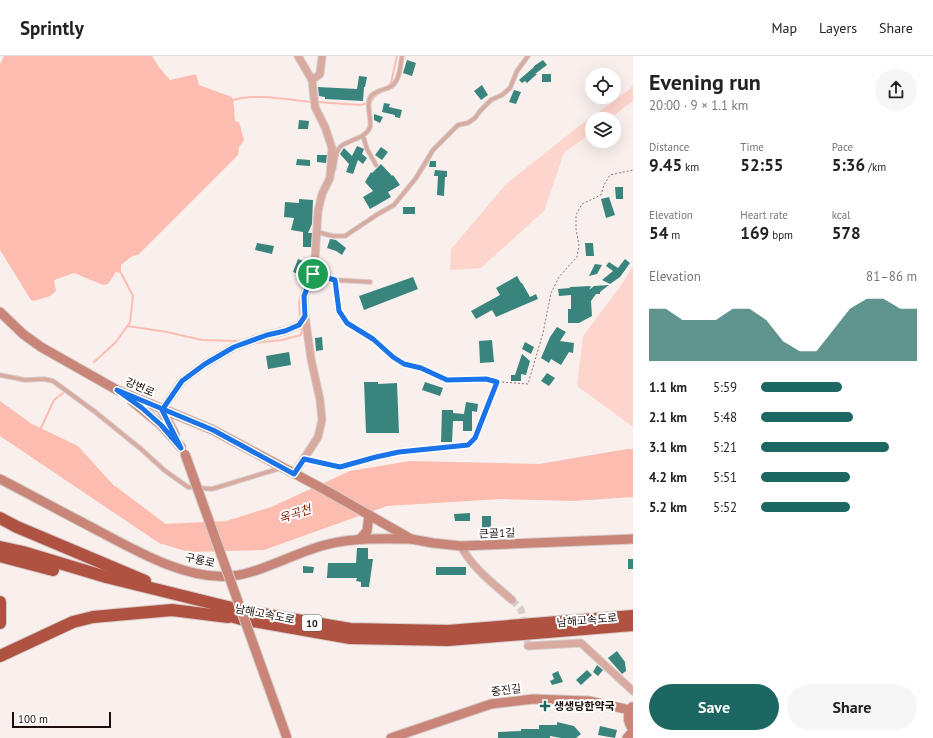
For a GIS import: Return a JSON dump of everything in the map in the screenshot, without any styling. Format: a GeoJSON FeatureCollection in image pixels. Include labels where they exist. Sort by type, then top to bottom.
{"type":"FeatureCollection","features":[{"type":"Feature","properties":{"kind":"highway"},"geometry":{"type":"LineString","coordinates":[[0,518],[17,527],[180,595]]}},
{"type":"Feature","properties":{"kind":"highway","name":"남해고속도로"},"geometry":{"type":"LineString","coordinates":[[0,547],[23,552],[106,577],[244,611],[350,629],[448,631],[633,616]]}},
{"type":"Feature","properties":{"kind":"highway","name":"남해고속도로"},"geometry":{"type":"LineString","coordinates":[[0,556],[241,619],[350,638],[433,639],[503,636],[633,625]]}},
{"type":"Feature","properties":{"kind":"highway"},"geometry":{"type":"LineString","coordinates":[[0,602],[0,623]]}},
{"type":"Feature","properties":{"kind":"highway"},"geometry":{"type":"LineString","coordinates":[[0,656],[73,622],[93,617],[172,610],[241,619]]}},
{"type":"Feature","properties":{"kind":"main road","name":"강변로"},"geometry":{"type":"LineString","coordinates":[[0,312],[23,334],[41,347],[117,390],[213,430],[369,515]]}},
{"type":"Feature","properties":{"kind":"main road"},"geometry":{"type":"LineString","coordinates":[[117,390],[142,408],[161,425],[183,451]]}},
{"type":"Feature","properties":{"kind":"main road"},"geometry":{"type":"LineString","coordinates":[[162,410],[183,451],[287,738]]}},
{"type":"Feature","properties":{"kind":"main road","name":"구룡로"},"geometry":{"type":"LineString","coordinates":[[0,478],[146,556],[188,571],[219,577],[244,573],[318,547],[360,539],[411,539]]}},
{"type":"Feature","properties":{"kind":"main road"},"geometry":{"type":"LineString","coordinates":[[360,539],[368,531],[369,515]]}},
{"type":"Feature","properties":{"kind":"main road","name":"큰골1길"},"geometry":{"type":"LineString","coordinates":[[369,515],[411,539],[461,546],[633,539]]}},
{"type":"Feature","properties":{"kind":"main road","name":"중진길"},"geometry":{"type":"LineString","coordinates":[[391,738],[491,704],[534,699],[589,701],[631,708],[628,719],[633,730]]}},
{"type":"Feature","properties":{"kind":"main road"},"geometry":{"type":"LineString","coordinates":[[627,738],[633,730]]}},
{"type":"Feature","properties":{"kind":"street"},"geometry":{"type":"LineString","coordinates":[[294,474],[318,437],[322,420],[320,400],[311,359],[305,316],[304,296],[313,274],[318,210],[322,194],[330,178],[332,148],[325,127],[315,107],[312,80],[298,56]]}},
{"type":"Feature","properties":{"kind":"street"},"geometry":{"type":"LineString","coordinates":[[312,80],[320,74],[322,56]]}},
{"type":"Feature","properties":{"kind":"street"},"geometry":{"type":"LineString","coordinates":[[162,410],[182,381],[205,364],[234,347],[299,325],[305,316]]}},
{"type":"Feature","properties":{"kind":"street"},"geometry":{"type":"LineString","coordinates":[[461,546],[466,555],[477,567],[512,600]]}},
{"type":"Feature","properties":{"kind":"street"},"geometry":{"type":"LineString","coordinates":[[528,646],[581,643],[633,691]]}},
{"type":"Feature","properties":{"kind":"lane"},"geometry":{"type":"LineString","coordinates":[[330,178],[334,170],[335,157],[339,148],[348,141],[363,136],[370,128],[370,98],[378,91],[390,87],[396,83],[402,56]]}},
{"type":"Feature","properties":{"kind":"lane"},"geometry":{"type":"LineString","coordinates":[[316,232],[333,236],[345,236],[394,205],[416,178],[433,150],[458,125],[468,123],[476,118],[480,111],[491,100],[502,95],[510,88],[517,71],[528,56]]}},
{"type":"Feature","properties":{"kind":"lane"},"geometry":{"type":"LineString","coordinates":[[363,136],[366,149],[376,165]]}},
{"type":"Feature","properties":{"kind":"lane"},"geometry":{"type":"LineString","coordinates":[[313,274],[335,280],[370,282]]}},
{"type":"Feature","properties":{"kind":"lane"},"geometry":{"type":"LineString","coordinates":[[304,459],[340,467],[399,452],[468,445],[475,438],[497,382],[486,379],[447,380],[421,368],[404,364],[393,357],[373,339],[347,323],[339,311],[335,280]]}},
{"type":"Feature","properties":{"kind":"lane"},"geometry":{"type":"LineString","coordinates":[[0,375],[25,380],[44,379],[53,381],[94,411],[141,449],[164,470],[188,487],[212,489],[282,468]]}},
{"type":"Feature","properties":{"kind":"path"},"geometry":{"type":"LineString","coordinates":[[497,382],[528,384],[543,333],[551,293],[560,277],[577,257],[579,245],[576,229],[576,215],[582,204],[601,195],[604,185],[610,175],[633,170]]}},
{"type":"Feature","properties":{"kind":"shaded area"},"geometry":{"type":"Polygon","coordinates":[[[633,85],[633,101],[618,112],[599,112],[610,104],[621,104],[621,96],[633,85]]]}},
{"type":"Feature","properties":{"kind":"shaded area"},"geometry":{"type":"Polygon","coordinates":[[[585,122],[585,137],[564,153],[544,211],[481,268],[450,270],[451,249],[505,185],[585,122]]]}},
{"type":"Feature","properties":{"kind":"shaded area"},"geometry":{"type":"Polygon","coordinates":[[[633,266],[633,427],[577,386],[583,336],[622,284],[633,266]]]}},
{"type":"Feature","properties":{"kind":"water"},"geometry":{"type":"Polygon","coordinates":[[[4,56],[152,56],[170,80],[196,74],[199,85],[232,97],[235,121],[239,122],[244,140],[239,147],[238,155],[139,254],[131,257],[121,265],[121,273],[116,272],[108,284],[103,285],[74,273],[54,280],[56,291],[50,296],[34,301],[31,300],[0,250],[0,64],[4,56]]]}},
{"type":"Feature","properties":{"kind":"water"},"geometry":{"type":"Polygon","coordinates":[[[0,401],[32,424],[78,446],[116,488],[164,524],[226,521],[271,507],[350,471],[410,461],[539,464],[633,449],[633,497],[574,501],[501,499],[387,506],[264,550],[189,552],[159,543],[0,436],[0,401]]]}},
{"type":"Feature","properties":{"kind":"building"},"geometry":{"type":"Polygon","coordinates":[[[407,60],[416,63],[412,76],[403,73],[407,60]]]}},
{"type":"Feature","properties":{"kind":"building"},"geometry":{"type":"Polygon","coordinates":[[[543,60],[547,65],[535,74],[537,74],[527,83],[525,81],[522,83],[519,80],[534,66],[543,60]]]}},
{"type":"Feature","properties":{"kind":"building"},"geometry":{"type":"Polygon","coordinates":[[[542,74],[551,74],[551,82],[542,82],[542,74]]]}},
{"type":"Feature","properties":{"kind":"building"},"geometry":{"type":"Polygon","coordinates":[[[359,76],[367,77],[364,87],[363,101],[325,99],[325,97],[319,96],[318,87],[357,89],[359,76]]]}},
{"type":"Feature","properties":{"kind":"building"},"geometry":{"type":"Polygon","coordinates":[[[482,85],[488,95],[481,100],[474,91],[482,85]]]}},
{"type":"Feature","properties":{"kind":"building"},"geometry":{"type":"Polygon","coordinates":[[[514,90],[521,92],[516,104],[509,102],[514,90]]]}},
{"type":"Feature","properties":{"kind":"building"},"geometry":{"type":"Polygon","coordinates":[[[384,103],[390,104],[389,107],[402,110],[400,118],[395,117],[395,115],[382,112],[384,103]]]}},
{"type":"Feature","properties":{"kind":"building"},"geometry":{"type":"Polygon","coordinates":[[[374,114],[383,117],[380,123],[374,120],[374,114]]]}},
{"type":"Feature","properties":{"kind":"building"},"geometry":{"type":"Polygon","coordinates":[[[299,120],[309,121],[308,129],[298,129],[299,120]]]}},
{"type":"Feature","properties":{"kind":"building"},"geometry":{"type":"Polygon","coordinates":[[[357,146],[364,149],[362,154],[367,158],[363,164],[358,160],[353,174],[346,172],[349,164],[340,154],[344,148],[352,156],[357,146]]]}},
{"type":"Feature","properties":{"kind":"building"},"geometry":{"type":"Polygon","coordinates":[[[381,147],[388,152],[382,160],[375,155],[381,147]]]}},
{"type":"Feature","properties":{"kind":"building"},"geometry":{"type":"Polygon","coordinates":[[[317,155],[327,155],[326,163],[317,162],[317,155]]]}},
{"type":"Feature","properties":{"kind":"building"},"geometry":{"type":"Polygon","coordinates":[[[297,159],[310,160],[310,166],[296,165],[297,159]]]}},
{"type":"Feature","properties":{"kind":"building"},"geometry":{"type":"Polygon","coordinates":[[[430,161],[436,161],[436,167],[429,167],[430,161]]]}},
{"type":"Feature","properties":{"kind":"building"},"geometry":{"type":"Polygon","coordinates":[[[381,164],[392,176],[393,175],[400,185],[388,192],[391,197],[370,209],[363,197],[373,191],[365,182],[371,172],[372,173],[381,164]]]}},
{"type":"Feature","properties":{"kind":"building"},"geometry":{"type":"Polygon","coordinates":[[[435,170],[447,171],[447,177],[445,177],[444,196],[437,195],[438,176],[434,176],[435,170]]]}},
{"type":"Feature","properties":{"kind":"building"},"geometry":{"type":"Polygon","coordinates":[[[615,187],[623,187],[623,199],[616,199],[615,187]]]}},
{"type":"Feature","properties":{"kind":"building"},"geometry":{"type":"Polygon","coordinates":[[[609,197],[615,215],[606,218],[601,199],[609,197]]]}},
{"type":"Feature","properties":{"kind":"building"},"geometry":{"type":"Polygon","coordinates":[[[299,199],[313,200],[312,224],[308,233],[312,233],[311,247],[303,247],[303,232],[291,230],[294,218],[284,217],[285,202],[299,203],[299,199]]]}},
{"type":"Feature","properties":{"kind":"building"},"geometry":{"type":"Polygon","coordinates":[[[403,207],[415,207],[415,214],[403,214],[403,207]]]}},
{"type":"Feature","properties":{"kind":"building"},"geometry":{"type":"Polygon","coordinates":[[[330,239],[336,240],[346,248],[342,255],[327,248],[330,239]]]}},
{"type":"Feature","properties":{"kind":"building"},"geometry":{"type":"Polygon","coordinates":[[[257,243],[274,246],[272,254],[255,250],[257,243]]]}},
{"type":"Feature","properties":{"kind":"building"},"geometry":{"type":"Polygon","coordinates":[[[585,243],[593,243],[594,256],[586,256],[585,243]]]}},
{"type":"Feature","properties":{"kind":"building"},"geometry":{"type":"Polygon","coordinates":[[[298,259],[306,262],[301,275],[293,272],[298,259]]]}},
{"type":"Feature","properties":{"kind":"building"},"geometry":{"type":"Polygon","coordinates":[[[625,259],[630,263],[620,277],[610,284],[602,280],[613,271],[606,266],[609,262],[618,268],[625,259]]]}},
{"type":"Feature","properties":{"kind":"building"},"geometry":{"type":"Polygon","coordinates":[[[595,264],[602,265],[597,274],[589,276],[595,264]]]}},
{"type":"Feature","properties":{"kind":"building"},"geometry":{"type":"Polygon","coordinates":[[[517,276],[530,297],[536,294],[538,299],[496,317],[492,310],[476,319],[471,311],[500,295],[496,288],[517,276]]]}},
{"type":"Feature","properties":{"kind":"building"},"geometry":{"type":"Polygon","coordinates":[[[413,277],[418,289],[364,310],[359,296],[413,277]]]}},
{"type":"Feature","properties":{"kind":"building"},"geometry":{"type":"Polygon","coordinates":[[[609,285],[600,292],[600,294],[596,294],[591,301],[592,316],[579,323],[568,323],[568,309],[571,309],[571,295],[559,296],[558,289],[591,286],[589,290],[594,286],[609,285]]]}},
{"type":"Feature","properties":{"kind":"building"},"geometry":{"type":"Polygon","coordinates":[[[557,327],[566,332],[560,341],[574,343],[573,353],[569,352],[561,365],[551,359],[549,363],[541,358],[550,337],[557,327]]]}},
{"type":"Feature","properties":{"kind":"building"},"geometry":{"type":"Polygon","coordinates":[[[322,337],[323,350],[316,351],[315,338],[322,337]]]}},
{"type":"Feature","properties":{"kind":"building"},"geometry":{"type":"Polygon","coordinates":[[[492,340],[494,362],[480,363],[479,341],[492,340]]]}},
{"type":"Feature","properties":{"kind":"building"},"geometry":{"type":"Polygon","coordinates":[[[525,342],[534,347],[531,354],[522,349],[525,342]]]}},
{"type":"Feature","properties":{"kind":"building"},"geometry":{"type":"Polygon","coordinates":[[[289,352],[291,365],[268,369],[266,356],[289,352]]]}},
{"type":"Feature","properties":{"kind":"building"},"geometry":{"type":"Polygon","coordinates":[[[522,354],[530,361],[526,375],[521,374],[521,381],[511,381],[511,375],[515,375],[522,354]]]}},
{"type":"Feature","properties":{"kind":"building"},"geometry":{"type":"Polygon","coordinates":[[[547,373],[555,378],[549,386],[541,381],[547,373]]]}},
{"type":"Feature","properties":{"kind":"building"},"geometry":{"type":"Polygon","coordinates":[[[364,382],[378,382],[378,384],[397,383],[399,433],[366,433],[364,382]]]}},
{"type":"Feature","properties":{"kind":"building"},"geometry":{"type":"Polygon","coordinates":[[[425,382],[443,388],[440,396],[422,390],[425,382]]]}},
{"type":"Feature","properties":{"kind":"building"},"geometry":{"type":"Polygon","coordinates":[[[466,402],[478,404],[477,412],[472,411],[472,431],[463,431],[463,421],[453,421],[452,442],[441,442],[442,410],[453,410],[453,413],[464,414],[466,402]]]}},
{"type":"Feature","properties":{"kind":"building"},"geometry":{"type":"Polygon","coordinates":[[[470,513],[470,521],[455,521],[454,514],[470,513]]]}},
{"type":"Feature","properties":{"kind":"building"},"geometry":{"type":"Polygon","coordinates":[[[482,516],[491,516],[491,528],[482,528],[482,516]]]}},
{"type":"Feature","properties":{"kind":"building"},"geometry":{"type":"Polygon","coordinates":[[[357,548],[368,548],[368,559],[373,559],[369,587],[361,587],[361,582],[356,581],[357,578],[327,578],[328,563],[356,563],[357,548]]]}},
{"type":"Feature","properties":{"kind":"building"},"geometry":{"type":"Polygon","coordinates":[[[628,559],[633,559],[633,569],[628,569],[628,559]]]}},
{"type":"Feature","properties":{"kind":"building"},"geometry":{"type":"Polygon","coordinates":[[[303,566],[314,567],[313,573],[303,573],[303,566]]]}},
{"type":"Feature","properties":{"kind":"building"},"geometry":{"type":"Polygon","coordinates":[[[436,567],[466,567],[466,575],[436,575],[436,567]]]}},
{"type":"Feature","properties":{"kind":"building"},"geometry":{"type":"Polygon","coordinates":[[[617,651],[625,662],[626,671],[622,674],[608,658],[617,651]]]}},
{"type":"Feature","properties":{"kind":"building"},"geometry":{"type":"Polygon","coordinates":[[[597,665],[603,670],[598,676],[593,672],[597,665]]]}},
{"type":"Feature","properties":{"kind":"building"},"geometry":{"type":"Polygon","coordinates":[[[587,670],[592,675],[581,685],[576,680],[587,670]]]}},
{"type":"Feature","properties":{"kind":"building"},"geometry":{"type":"Polygon","coordinates":[[[558,671],[563,682],[552,685],[550,681],[554,679],[552,674],[558,671]]]}},
{"type":"Feature","properties":{"kind":"building"},"geometry":{"type":"Polygon","coordinates":[[[557,722],[574,726],[581,734],[576,738],[550,736],[550,738],[498,738],[498,732],[521,731],[521,729],[539,729],[539,725],[557,725],[557,722]]]}},
{"type":"Feature","properties":{"kind":"building"},"geometry":{"type":"Polygon","coordinates":[[[600,726],[617,730],[615,738],[598,735],[600,726]]]}},
{"type":"Feature","properties":{"kind":"waterway"},"geometry":{"type":"LineString","coordinates":[[386,88],[391,83],[397,56]]}},
{"type":"Feature","properties":{"kind":"waterway"},"geometry":{"type":"LineString","coordinates":[[317,102],[361,105],[371,102],[374,97],[383,90]]}},
{"type":"Feature","properties":{"kind":"waterway"},"geometry":{"type":"LineString","coordinates":[[233,100],[262,97],[312,102]]}},
{"type":"Feature","properties":{"kind":"waterway"},"geometry":{"type":"LineString","coordinates":[[94,362],[116,342],[130,322],[133,296],[121,273]]}},
{"type":"Feature","properties":{"kind":"waterway"},"geometry":{"type":"LineString","coordinates":[[300,316],[299,303],[301,296]]}},
{"type":"Feature","properties":{"kind":"waterway"},"geometry":{"type":"LineString","coordinates":[[127,326],[167,332],[202,340],[238,341]]}},
{"type":"Feature","properties":{"kind":"waterway"},"geometry":{"type":"LineString","coordinates":[[255,343],[282,340],[301,335],[302,328]]}},
{"type":"Feature","properties":{"kind":"waterway"},"geometry":{"type":"LineString","coordinates":[[40,430],[54,400],[63,393]]}},
{"type":"Feature","properties":{"kind":"waterway","name":"옥곡천"},"geometry":{"type":"LineString","coordinates":[[115,487],[164,524]]}},
{"type":"Feature","properties":{"kind":"tunnel"},"geometry":{"type":"LineString","coordinates":[[512,600],[521,609],[528,646]]}},
{"type":"Feature","properties":{"kind":"place","name":"생생당한약국"},"geometry":{"type":"Point","coordinates":[545,706]}},
{"type":"Feature","properties":{"kind":"route"},"geometry":{"type":"LineString","coordinates":[[313,274],[304,296],[305,316],[299,325],[234,347],[191,373],[182,381],[162,410],[181,448],[161,425],[142,408],[117,390],[162,410],[213,430],[294,474],[304,459],[340,467],[399,452],[468,445],[475,438],[497,382],[486,379],[447,380],[421,368],[404,364],[393,357],[373,339],[347,323],[339,311],[335,280],[313,274]]}}]}
